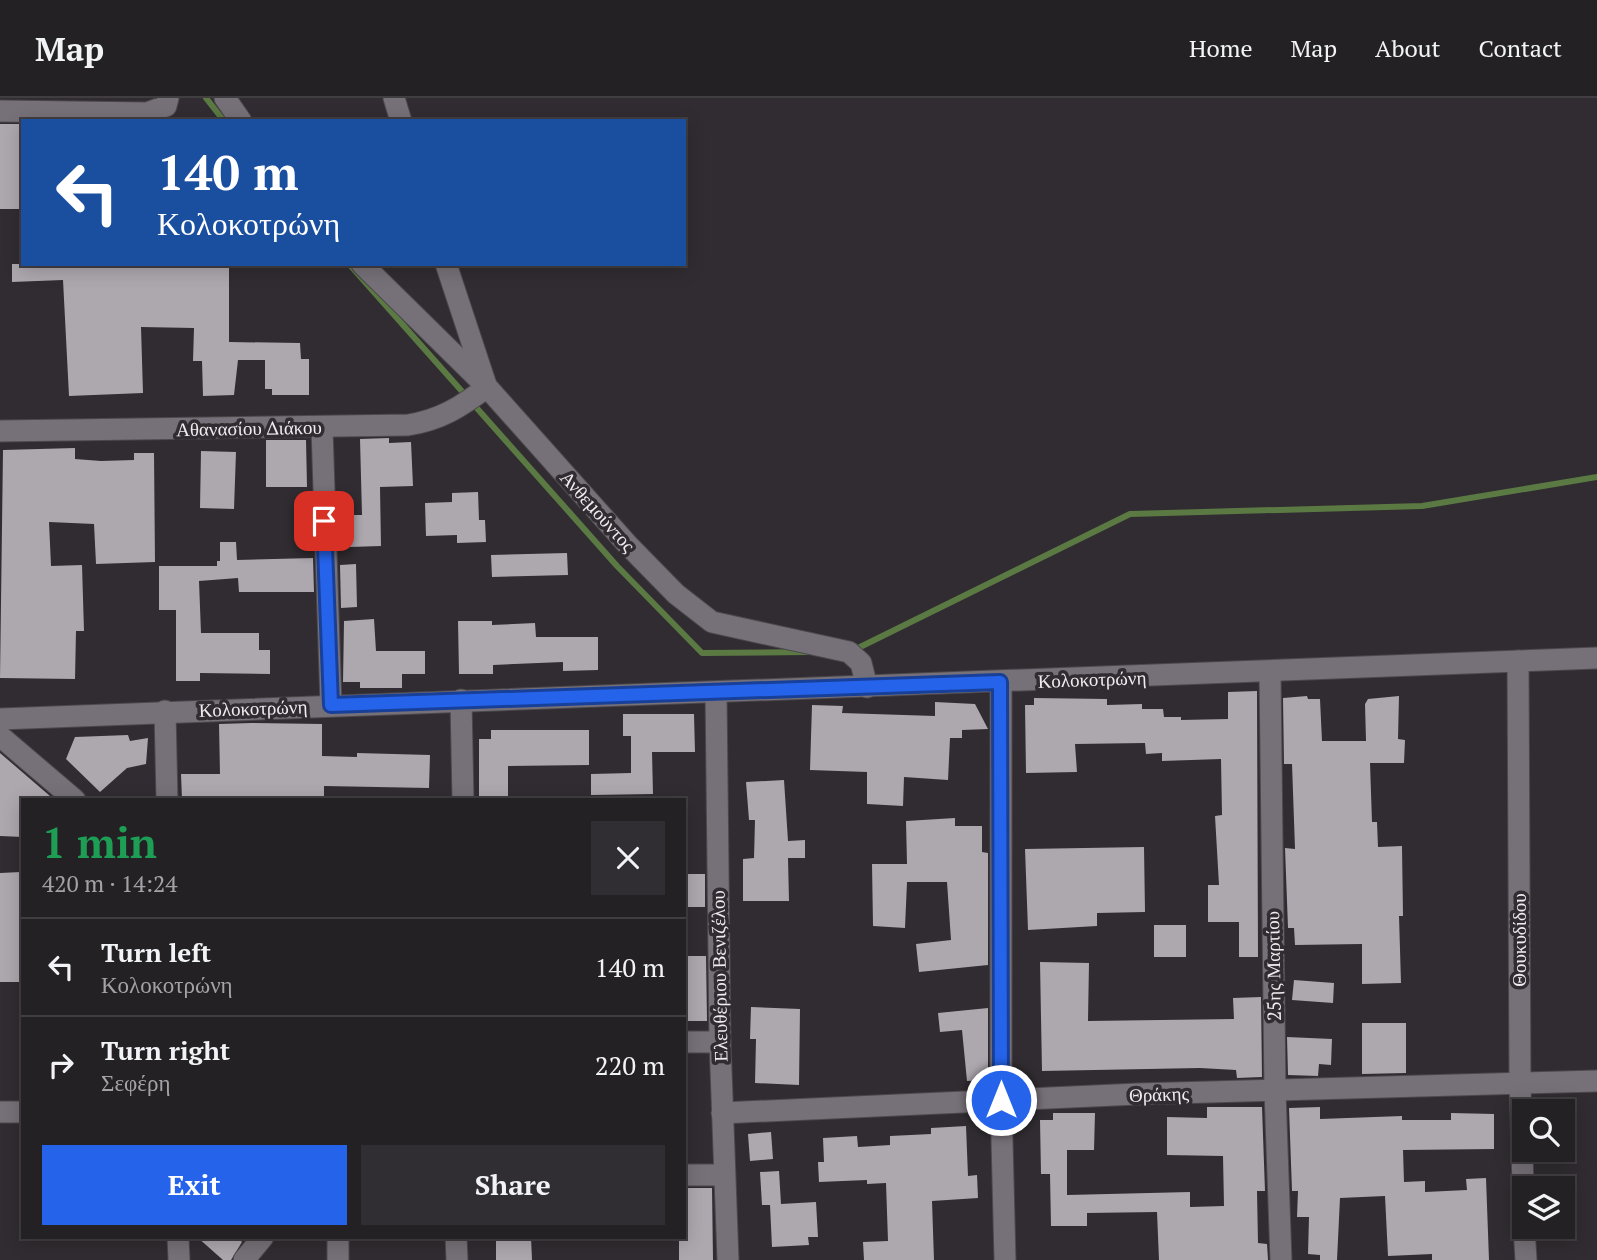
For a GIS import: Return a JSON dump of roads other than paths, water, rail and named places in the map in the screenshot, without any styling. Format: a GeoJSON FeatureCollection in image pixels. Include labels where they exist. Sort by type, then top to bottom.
{"type":"FeatureCollection","features":[{"type":"Feature","properties":{"kind":"street"},"geometry":{"type":"LineString","coordinates":[[225,98],[241,119]]}},
{"type":"Feature","properties":{"kind":"street"},"geometry":{"type":"LineString","coordinates":[[394,98],[400,119]]}},
{"type":"Feature","properties":{"kind":"street"},"geometry":{"type":"LineString","coordinates":[[0,111],[147,113],[167,102]]}},
{"type":"Feature","properties":{"kind":"street","name":"Ανθεμούντος"},"geometry":{"type":"LineString","coordinates":[[364,266],[487,387],[627,544],[676,594],[712,622],[849,652],[861,663],[867,687]]}},
{"type":"Feature","properties":{"kind":"street"},"geometry":{"type":"LineString","coordinates":[[447,266],[487,387]]}},
{"type":"Feature","properties":{"kind":"street","name":"Αθανασίου Διάκου"},"geometry":{"type":"LineString","coordinates":[[0,431],[408,425],[433,421],[456,410],[487,387]]}},
{"type":"Feature","properties":{"kind":"street"},"geometry":{"type":"LineString","coordinates":[[321,428],[331,705]]}},
{"type":"Feature","properties":{"kind":"street","name":"Κολοκοτρώνη"},"geometry":{"type":"LineString","coordinates":[[0,719],[1597,658]]}},
{"type":"Feature","properties":{"kind":"street","name":"Θουκυδίδου"},"geometry":{"type":"LineString","coordinates":[[1518,661],[1523,1176]]}},
{"type":"Feature","properties":{"kind":"street","name":"25ης Μαρτίου"},"geometry":{"type":"LineString","coordinates":[[1270,672],[1275,1091],[1281,1260]]}},
{"type":"Feature","properties":{"kind":"street"},"geometry":{"type":"LineString","coordinates":[[1000,682],[1001,1100],[1005,1260]]}},
{"type":"Feature","properties":{"kind":"street","name":"Ελευθέριου Βενιζέλου"},"geometry":{"type":"LineString","coordinates":[[716,692],[720,1042],[728,1260]]}},
{"type":"Feature","properties":{"kind":"street"},"geometry":{"type":"LineString","coordinates":[[461,700],[463,798]]}},
{"type":"Feature","properties":{"kind":"street"},"geometry":{"type":"LineString","coordinates":[[165,711],[167,798]]}},
{"type":"Feature","properties":{"kind":"street"},"geometry":{"type":"LineString","coordinates":[[0,736],[73,798]]}},
{"type":"Feature","properties":{"kind":"street"},"geometry":{"type":"LineString","coordinates":[[686,1042],[720,1042]]}},
{"type":"Feature","properties":{"kind":"street","name":"Θράκης"},"geometry":{"type":"LineString","coordinates":[[722,1112],[1001,1100],[1597,1081]]}},
{"type":"Feature","properties":{"kind":"street"},"geometry":{"type":"LineString","coordinates":[[0,1112],[21,1112]]}},
{"type":"Feature","properties":{"kind":"street"},"geometry":{"type":"LineString","coordinates":[[686,1175],[724,1175]]}},
{"type":"Feature","properties":{"kind":"street"},"geometry":{"type":"LineString","coordinates":[[178,1239],[179,1260]]}},
{"type":"Feature","properties":{"kind":"street"},"geometry":{"type":"LineString","coordinates":[[244,1260],[261,1239]]}},
{"type":"Feature","properties":{"kind":"street"},"geometry":{"type":"LineString","coordinates":[[338,1239],[338,1260]]}},
{"type":"Feature","properties":{"kind":"street"},"geometry":{"type":"LineString","coordinates":[[456,1239],[457,1260]]}},
{"type":"Feature","properties":{"kind":"street"},"geometry":{"type":"LineString","coordinates":[[1524,1239],[1525,1260]]}},
{"type":"Feature","properties":{"kind":"waterway"},"geometry":{"type":"LineString","coordinates":[[206,98],[222,119]]}},
{"type":"Feature","properties":{"kind":"waterway"},"geometry":{"type":"LineString","coordinates":[[351,266],[617,566],[702,653],[810,652]]}},
{"type":"Feature","properties":{"kind":"waterway"},"geometry":{"type":"LineString","coordinates":[[852,651],[1130,514],[1422,506],[1597,477]]}}]}
